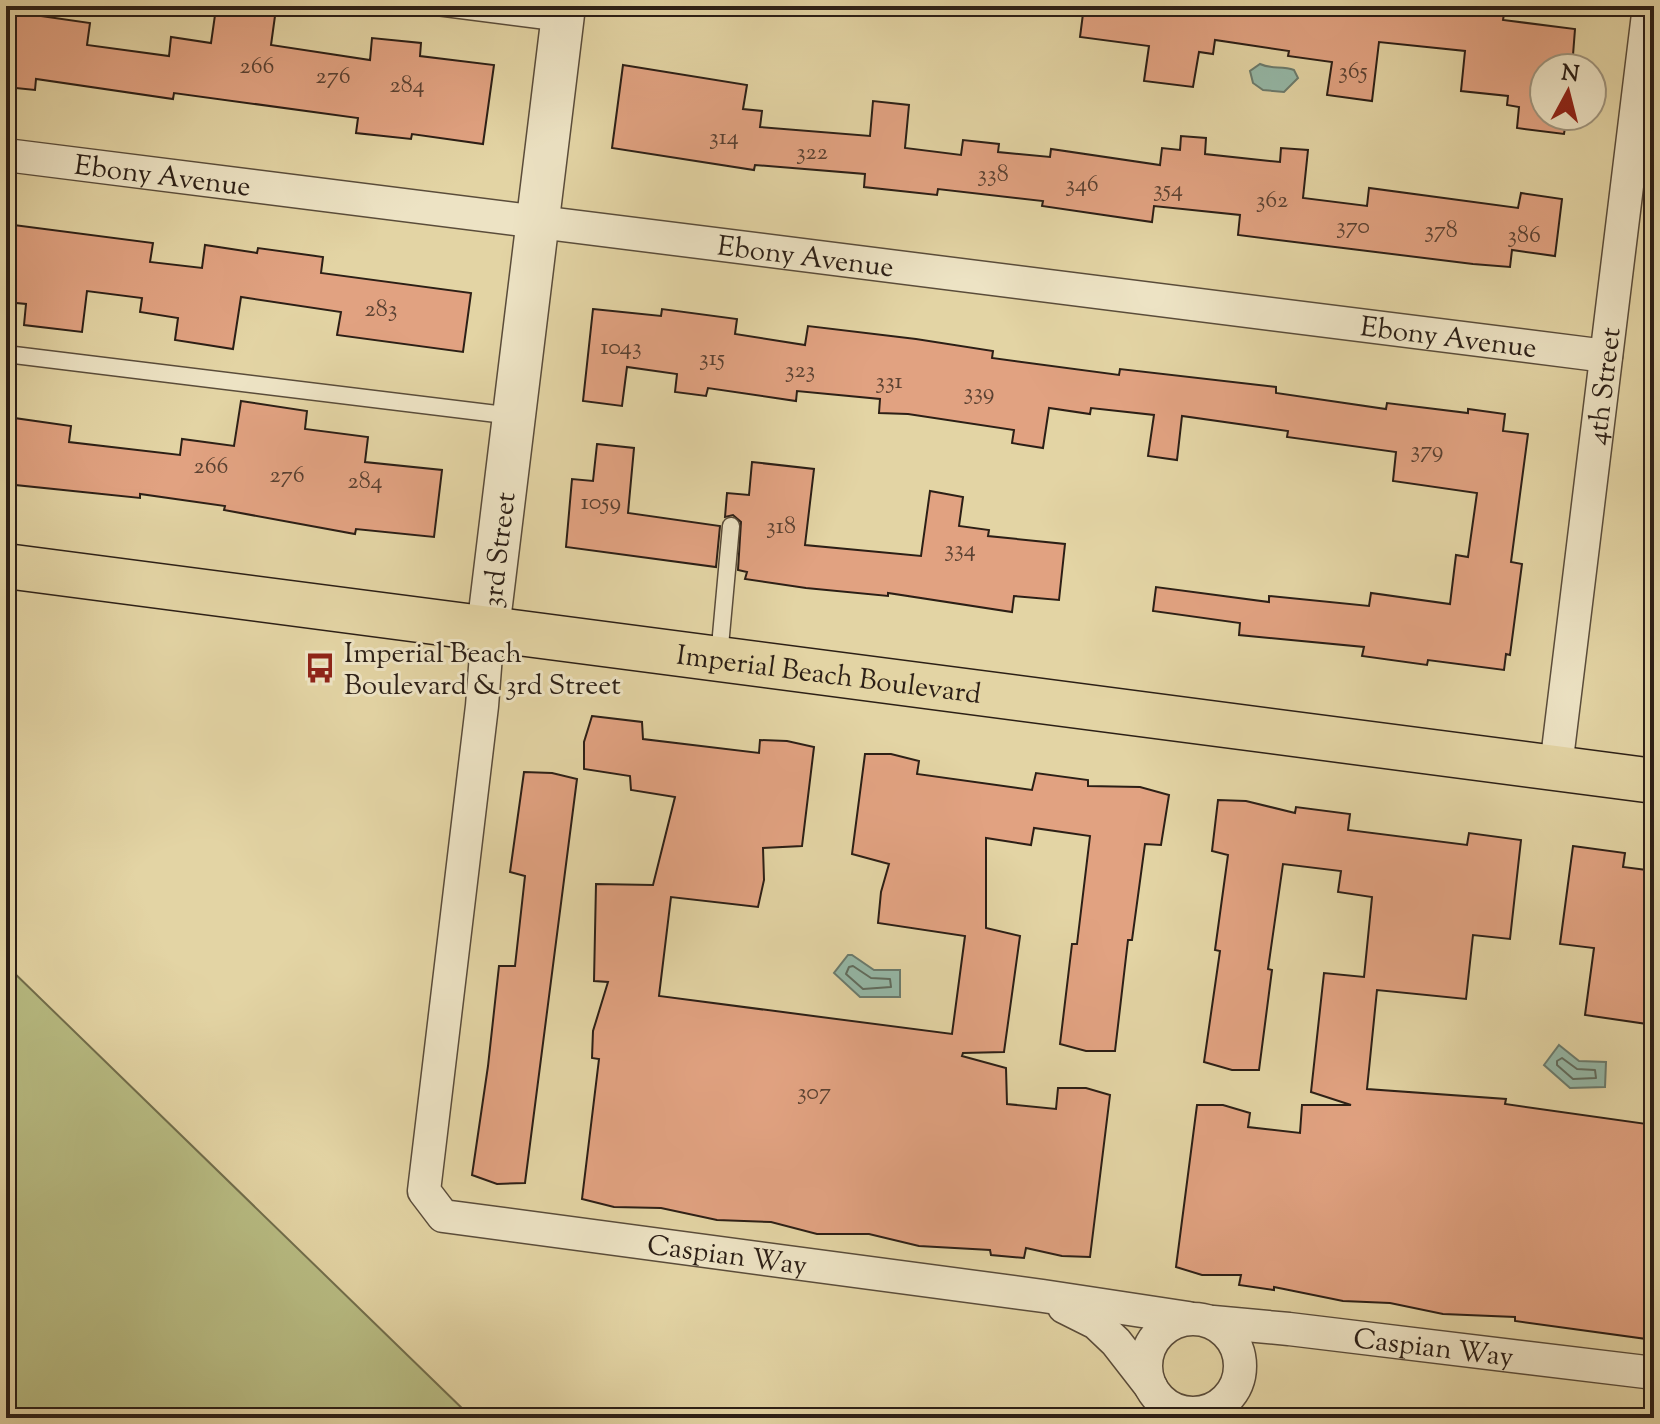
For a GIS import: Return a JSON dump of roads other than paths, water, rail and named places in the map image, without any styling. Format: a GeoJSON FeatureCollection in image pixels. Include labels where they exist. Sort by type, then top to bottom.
{"type":"FeatureCollection","features":[{"type":"Feature","properties":{"kind":"main road","name":"Imperial Beach Boulevard"},"geometry":{"type":"LineString","coordinates":[[6,566],[1654,781]]}},
{"type":"Feature","properties":{"kind":"street","name":"4th Street"},"geometry":{"type":"LineString","coordinates":[[1556,767],[1649,6]]}},
{"type":"Feature","properties":{"kind":"street","name":"3rd Street"},"geometry":{"type":"LineString","coordinates":[[424,1191],[563,14]]}},
{"type":"Feature","properties":{"kind":"street","name":"Ebony Avenue"},"geometry":{"type":"LineString","coordinates":[[6,155],[1606,356]]}},
{"type":"Feature","properties":{"kind":"street","name":"Caspian Way"},"geometry":{"type":"LineString","coordinates":[[424,1191],[443,1216],[1201,1320],[1654,1373]]}},
{"type":"Feature","properties":{"kind":"street","name":"Caspian Way"},"geometry":{"type":"LineString","coordinates":[[1043,1296],[1096,1323],[1116,1342],[1160,1400],[1172,1409],[1186,1413],[1202,1413],[1217,1407],[1237,1383],[1240,1367],[1230,1337],[1201,1320]]}},
{"type":"Feature","properties":{"kind":"street"},"geometry":{"type":"LineString","coordinates":[[1151,1387],[1146,1358],[1152,1344],[1161,1332],[1201,1320]]}},
{"type":"Feature","properties":{"kind":"lane"},"geometry":{"type":"LineString","coordinates":[[429,6],[563,14]]}},
{"type":"Feature","properties":{"kind":"lane"},"geometry":{"type":"LineString","coordinates":[[6,354],[514,416]]}},
{"type":"Feature","properties":{"kind":"lane"},"geometry":{"type":"LineString","coordinates":[[719,659],[731,526]]}},
{"type":"Feature","properties":{"kind":"water"},"geometry":{"type":"Polygon","coordinates":[[[1260,64],[1294,70],[1298,78],[1284,92],[1263,90],[1253,83],[1250,71],[1260,64]]]}},
{"type":"Feature","properties":{"kind":"water"},"geometry":{"type":"Polygon","coordinates":[[[848,955],[874,970],[900,970],[900,997],[860,997],[834,973],[848,955]]]}},
{"type":"Feature","properties":{"kind":"water"},"geometry":{"type":"Polygon","coordinates":[[[1559,1045],[1579,1061],[1606,1062],[1605,1087],[1570,1088],[1544,1065],[1559,1045]]]}},
{"type":"Feature","properties":{"kind":"place","name":"Imperial Beach Boulevard & 3rd Street"},"geometry":{"type":"Point","coordinates":[320,668]}}]}
